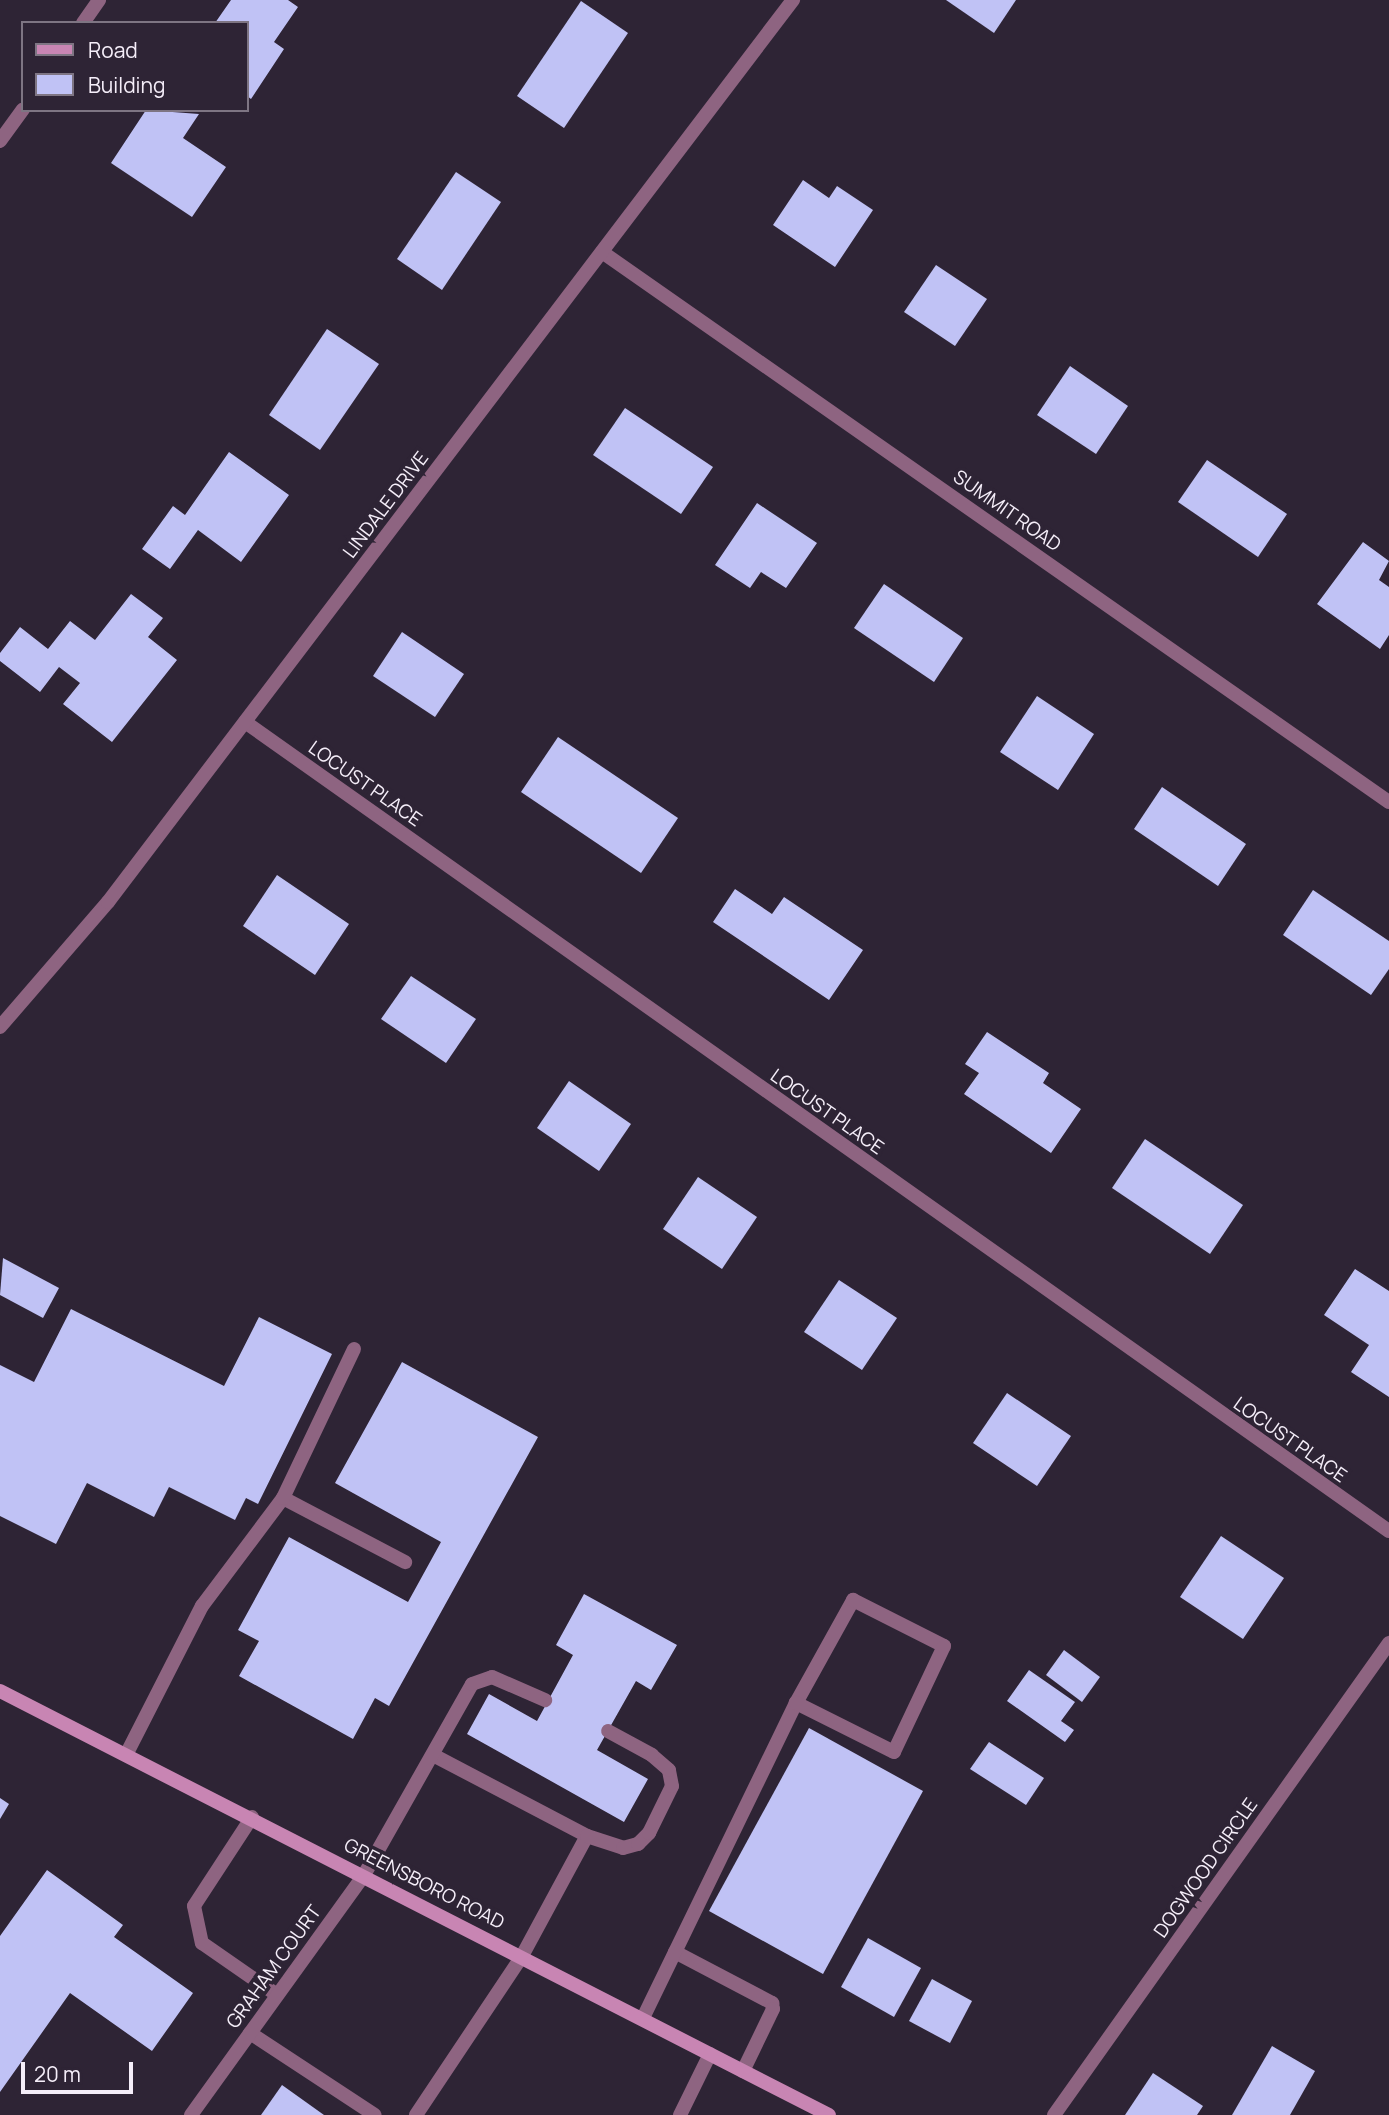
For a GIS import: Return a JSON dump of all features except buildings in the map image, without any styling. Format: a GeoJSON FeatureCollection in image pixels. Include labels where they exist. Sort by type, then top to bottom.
{"type":"FeatureCollection","features":[{"type":"Feature","properties":{"kind":"main road","name":"GREENSBORO ROAD"},"geometry":{"type":"LineString","coordinates":[[0,1691],[127,1753],[829,2115]]}},
{"type":"Feature","properties":{"kind":"street"},"geometry":{"type":"LineString","coordinates":[[84,21],[99,0]]}},
{"type":"Feature","properties":{"kind":"street","name":"LINDALE DRIVE"},"geometry":{"type":"LineString","coordinates":[[0,1027],[108,902],[793,0]]}},
{"type":"Feature","properties":{"kind":"street"},"geometry":{"type":"LineString","coordinates":[[0,141],[21,112]]}},
{"type":"Feature","properties":{"kind":"street","name":"SUMMIT ROAD"},"geometry":{"type":"LineString","coordinates":[[602,252],[1389,802]]}},
{"type":"Feature","properties":{"kind":"street","name":"LOCUST PLACE"},"geometry":{"type":"LineString","coordinates":[[245,722],[1389,1531]]}},
{"type":"Feature","properties":{"kind":"street"},"geometry":{"type":"LineString","coordinates":[[127,1753],[202,1606],[284,1498],[354,1349]]}},
{"type":"Feature","properties":{"kind":"street"},"geometry":{"type":"LineString","coordinates":[[284,1498],[405,1562]]}},
{"type":"Feature","properties":{"kind":"street"},"geometry":{"type":"LineString","coordinates":[[643,2018],[796,1703],[853,1600],[944,1646],[894,1752],[796,1703]]}},
{"type":"Feature","properties":{"kind":"street","name":"DOGWOOD CIRCLE"},"geometry":{"type":"LineString","coordinates":[[1054,2115],[1389,1643]]}},
{"type":"Feature","properties":{"kind":"street","name":"GRAHAM COURT"},"geometry":{"type":"LineString","coordinates":[[191,2115],[364,1875],[472,1684],[492,1677],[545,1700]]}},
{"type":"Feature","properties":{"kind":"street"},"geometry":{"type":"LineString","coordinates":[[433,1755],[587,1836],[623,1848],[638,1844],[649,1833],[672,1786],[669,1770],[652,1755],[608,1731]]}},
{"type":"Feature","properties":{"kind":"street"},"geometry":{"type":"LineString","coordinates":[[252,1817],[194,1906],[202,1943],[277,1996]]}},
{"type":"Feature","properties":{"kind":"street"},"geometry":{"type":"LineString","coordinates":[[416,2115],[522,1956],[587,1836]]}},
{"type":"Feature","properties":{"kind":"street"},"geometry":{"type":"LineString","coordinates":[[675,1952],[772,2003],[773,2009],[743,2071]]}},
{"type":"Feature","properties":{"kind":"street"},"geometry":{"type":"LineString","coordinates":[[250,2033],[375,2115]]}},
{"type":"Feature","properties":{"kind":"street"},"geometry":{"type":"LineString","coordinates":[[680,2115],[710,2054]]}}]}
